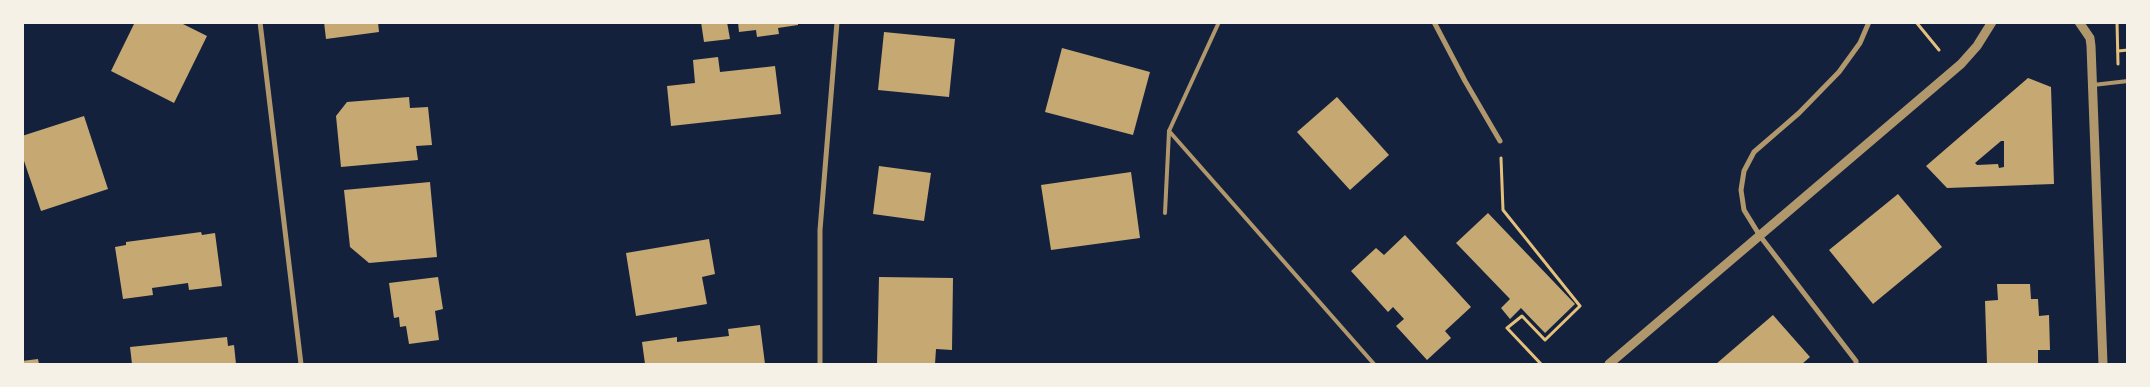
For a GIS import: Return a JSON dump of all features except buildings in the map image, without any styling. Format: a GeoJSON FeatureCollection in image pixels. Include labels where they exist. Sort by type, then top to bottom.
{"type":"FeatureCollection","features":[{"type":"Feature","properties":{"kind":"street"},"geometry":{"type":"LineString","coordinates":[[260,22],[301,364]]}},
{"type":"Feature","properties":{"kind":"street"},"geometry":{"type":"LineString","coordinates":[[820,364],[820,230],[837,22]]}},
{"type":"Feature","properties":{"kind":"street"},"geometry":{"type":"LineString","coordinates":[[1434,22],[1465,81],[1500,141]]}},
{"type":"Feature","properties":{"kind":"street"},"geometry":{"type":"LineString","coordinates":[[1856,364],[1856,361],[1760,236],[1744,210],[1741,190],[1744,171],[1754,152],[1799,114],[1840,72],[1860,43],[1869,22]]}},
{"type":"Feature","properties":{"kind":"street"},"geometry":{"type":"LineString","coordinates":[[1609,364],[1961,64],[1977,46],[1992,22]]}},
{"type":"Feature","properties":{"kind":"street"},"geometry":{"type":"LineString","coordinates":[[2079,22],[2092,46],[2103,364]]}},
{"type":"Feature","properties":{"kind":"lane"},"geometry":{"type":"LineString","coordinates":[[1166,214],[1168,131],[1219,22]]}},
{"type":"Feature","properties":{"kind":"lane"},"geometry":{"type":"LineString","coordinates":[[2093,85],[2128,81]]}},
{"type":"Feature","properties":{"kind":"lane"},"geometry":{"type":"LineString","coordinates":[[1168,131],[1374,364]]}},
{"type":"Feature","properties":{"kind":"path"},"geometry":{"type":"LineString","coordinates":[[1916,22],[1939,50]]}},
{"type":"Feature","properties":{"kind":"path"},"geometry":{"type":"LineString","coordinates":[[2117,22],[2118,59]]}},
{"type":"Feature","properties":{"kind":"path"},"geometry":{"type":"LineString","coordinates":[[2118,51],[2128,50]]}},
{"type":"Feature","properties":{"kind":"path"},"geometry":{"type":"LineString","coordinates":[[1500,141],[1503,210],[1580,306],[1546,340],[1522,316],[1507,328],[1541,364]]}}]}
